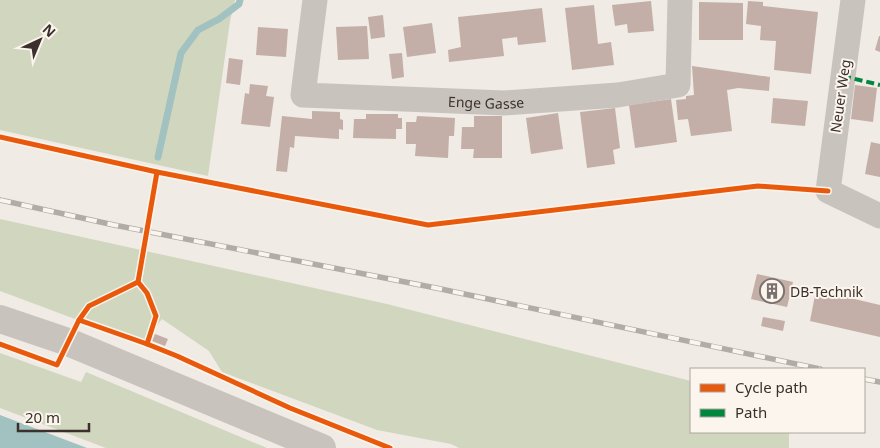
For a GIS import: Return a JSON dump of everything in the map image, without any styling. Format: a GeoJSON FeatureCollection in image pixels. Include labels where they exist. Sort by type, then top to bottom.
{"type":"FeatureCollection","features":[{"type":"Feature","properties":{"kind":"street","name":"Enge Gasse"},"geometry":{"type":"LineString","coordinates":[[315,0],[303,95],[504,103],[618,95],[678,85],[680,0]]}},
{"type":"Feature","properties":{"kind":"street","name":"Neuer Weg"},"geometry":{"type":"LineString","coordinates":[[853,0],[828,192],[880,216]]}},
{"type":"Feature","properties":{"kind":"street"},"geometry":{"type":"LineString","coordinates":[[0,319],[78,346],[322,448]]}},
{"type":"Feature","properties":{"kind":"green space"},"geometry":{"type":"Polygon","coordinates":[[[0,0],[235,0],[230,21],[208,176],[0,130],[0,0]]]}},
{"type":"Feature","properties":{"kind":"green space"},"geometry":{"type":"Polygon","coordinates":[[[0,219],[387,304],[690,381],[690,433],[789,433],[789,448],[459,448],[451,444],[377,430],[222,372],[209,351],[162,319],[142,344],[0,291],[0,219]]]}},
{"type":"Feature","properties":{"kind":"green space"},"geometry":{"type":"Polygon","coordinates":[[[0,353],[81,382],[86,372],[267,448],[106,448],[0,408],[0,353]]]}},
{"type":"Feature","properties":{"kind":"water"},"geometry":{"type":"Polygon","coordinates":[[[0,415],[87,448],[0,448],[0,415]]]}},
{"type":"Feature","properties":{"kind":"building"},"geometry":{"type":"Polygon","coordinates":[[[651,1],[654,31],[628,33],[627,24],[615,26],[612,5],[651,1]]]}},
{"type":"Feature","properties":{"kind":"building"},"geometry":{"type":"Polygon","coordinates":[[[748,1],[763,2],[763,6],[818,12],[811,74],[774,70],[776,41],[760,40],[761,26],[746,24],[748,1]]]}},
{"type":"Feature","properties":{"kind":"building"},"geometry":{"type":"Polygon","coordinates":[[[699,2],[743,3],[743,40],[699,40],[699,2]]]}},
{"type":"Feature","properties":{"kind":"building"},"geometry":{"type":"Polygon","coordinates":[[[594,5],[598,44],[611,42],[614,65],[572,70],[565,8],[594,5]]]}},
{"type":"Feature","properties":{"kind":"building"},"geometry":{"type":"Polygon","coordinates":[[[542,8],[546,42],[518,45],[517,37],[502,39],[504,56],[449,62],[448,50],[461,47],[458,17],[542,8]]]}},
{"type":"Feature","properties":{"kind":"building"},"geometry":{"type":"Polygon","coordinates":[[[383,15],[385,37],[371,39],[368,17],[383,15]]]}},
{"type":"Feature","properties":{"kind":"building"},"geometry":{"type":"Polygon","coordinates":[[[432,23],[436,53],[407,57],[403,27],[432,23]]]}},
{"type":"Feature","properties":{"kind":"building"},"geometry":{"type":"Polygon","coordinates":[[[367,26],[369,59],[338,60],[336,27],[367,26]]]}},
{"type":"Feature","properties":{"kind":"building"},"geometry":{"type":"Polygon","coordinates":[[[258,27],[288,29],[286,57],[256,55],[258,27]]]}},
{"type":"Feature","properties":{"kind":"building"},"geometry":{"type":"Polygon","coordinates":[[[880,36],[880,52],[875,50],[880,36]]]}},
{"type":"Feature","properties":{"kind":"building"},"geometry":{"type":"Polygon","coordinates":[[[402,53],[404,77],[392,79],[389,54],[402,53]]]}},
{"type":"Feature","properties":{"kind":"building"},"geometry":{"type":"Polygon","coordinates":[[[229,58],[243,60],[240,85],[226,83],[229,58]]]}},
{"type":"Feature","properties":{"kind":"building"},"geometry":{"type":"Polygon","coordinates":[[[692,66],[770,77],[769,91],[738,88],[727,90],[732,131],[691,136],[688,119],[678,120],[676,100],[686,99],[686,96],[694,95],[692,66]]]}},
{"type":"Feature","properties":{"kind":"building"},"geometry":{"type":"Polygon","coordinates":[[[250,84],[268,86],[266,96],[274,97],[270,127],[241,124],[245,93],[249,94],[250,84]]]}},
{"type":"Feature","properties":{"kind":"building"},"geometry":{"type":"Polygon","coordinates":[[[855,85],[877,88],[873,122],[851,119],[855,85]]]}},
{"type":"Feature","properties":{"kind":"building"},"geometry":{"type":"Polygon","coordinates":[[[773,98],[808,101],[805,126],[771,123],[773,98]]]}},
{"type":"Feature","properties":{"kind":"building"},"geometry":{"type":"Polygon","coordinates":[[[671,99],[677,142],[635,148],[629,105],[671,99]]]}},
{"type":"Feature","properties":{"kind":"building"},"geometry":{"type":"Polygon","coordinates":[[[615,108],[620,148],[613,150],[615,164],[587,168],[580,112],[615,108]]]}},
{"type":"Feature","properties":{"kind":"building"},"geometry":{"type":"Polygon","coordinates":[[[312,111],[340,112],[340,119],[343,120],[343,130],[339,129],[339,139],[295,136],[294,148],[290,147],[287,172],[276,171],[282,116],[312,119],[312,111]]]}},
{"type":"Feature","properties":{"kind":"building"},"geometry":{"type":"Polygon","coordinates":[[[558,113],[563,149],[531,154],[526,118],[558,113]]]}},
{"type":"Feature","properties":{"kind":"building"},"geometry":{"type":"Polygon","coordinates":[[[366,114],[398,114],[398,118],[402,118],[402,129],[396,129],[396,139],[353,138],[354,119],[366,119],[366,114]]]}},
{"type":"Feature","properties":{"kind":"building"},"geometry":{"type":"Polygon","coordinates":[[[417,116],[455,118],[454,136],[449,136],[448,158],[415,156],[416,144],[406,144],[406,122],[416,122],[417,116]]]}},
{"type":"Feature","properties":{"kind":"building"},"geometry":{"type":"Polygon","coordinates":[[[474,116],[502,116],[502,158],[473,158],[474,149],[461,149],[462,127],[474,127],[474,116]]]}},
{"type":"Feature","properties":{"kind":"building"},"geometry":{"type":"Polygon","coordinates":[[[871,142],[880,144],[880,177],[865,174],[871,142]]]}},
{"type":"Feature","properties":{"kind":"building","name":"DB-Technik"},"geometry":{"type":"Polygon","coordinates":[[[757,274],[793,282],[787,307],[751,299],[757,274]]]}},
{"type":"Feature","properties":{"kind":"building"},"geometry":{"type":"Polygon","coordinates":[[[816,290],[880,305],[880,337],[810,321],[816,290]]]}},
{"type":"Feature","properties":{"kind":"building"},"geometry":{"type":"Polygon","coordinates":[[[763,317],[785,321],[783,331],[761,326],[763,317]]]}},
{"type":"Feature","properties":{"kind":"building"},"geometry":{"type":"Polygon","coordinates":[[[155,334],[168,339],[165,346],[152,341],[155,334]]]}},
{"type":"Feature","properties":{"kind":"waterway"},"geometry":{"type":"LineString","coordinates":[[158,157],[181,53],[198,30],[219,19],[239,4],[240,0]]}},
{"type":"Feature","properties":{"kind":"railway"},"geometry":{"type":"LineString","coordinates":[[0,200],[114,225],[436,288],[815,368]]}},
{"type":"Feature","properties":{"kind":"railway"},"geometry":{"type":"LineString","coordinates":[[865,379],[880,382]]}},
{"type":"Feature","properties":{"kind":"marked path"},"geometry":{"type":"LineString","coordinates":[[843,76],[880,85]]}},
{"type":"Feature","properties":{"kind":"cycle path"},"geometry":{"type":"LineString","coordinates":[[0,137],[157,172],[428,225],[758,186],[828,191]]}},
{"type":"Feature","properties":{"kind":"cycle path"},"geometry":{"type":"LineString","coordinates":[[138,282],[157,172]]}},
{"type":"Feature","properties":{"kind":"cycle path"},"geometry":{"type":"LineString","coordinates":[[0,344],[57,365],[79,320],[89,306],[138,282],[147,293],[156,316],[147,344],[290,408],[390,448]]}},
{"type":"Feature","properties":{"kind":"cycle path"},"geometry":{"type":"LineString","coordinates":[[79,320],[147,344]]}},
{"type":"Feature","properties":{"kind":"place","name":"DB-Technik"},"geometry":{"type":"Point","coordinates":[772,291]}}]}
